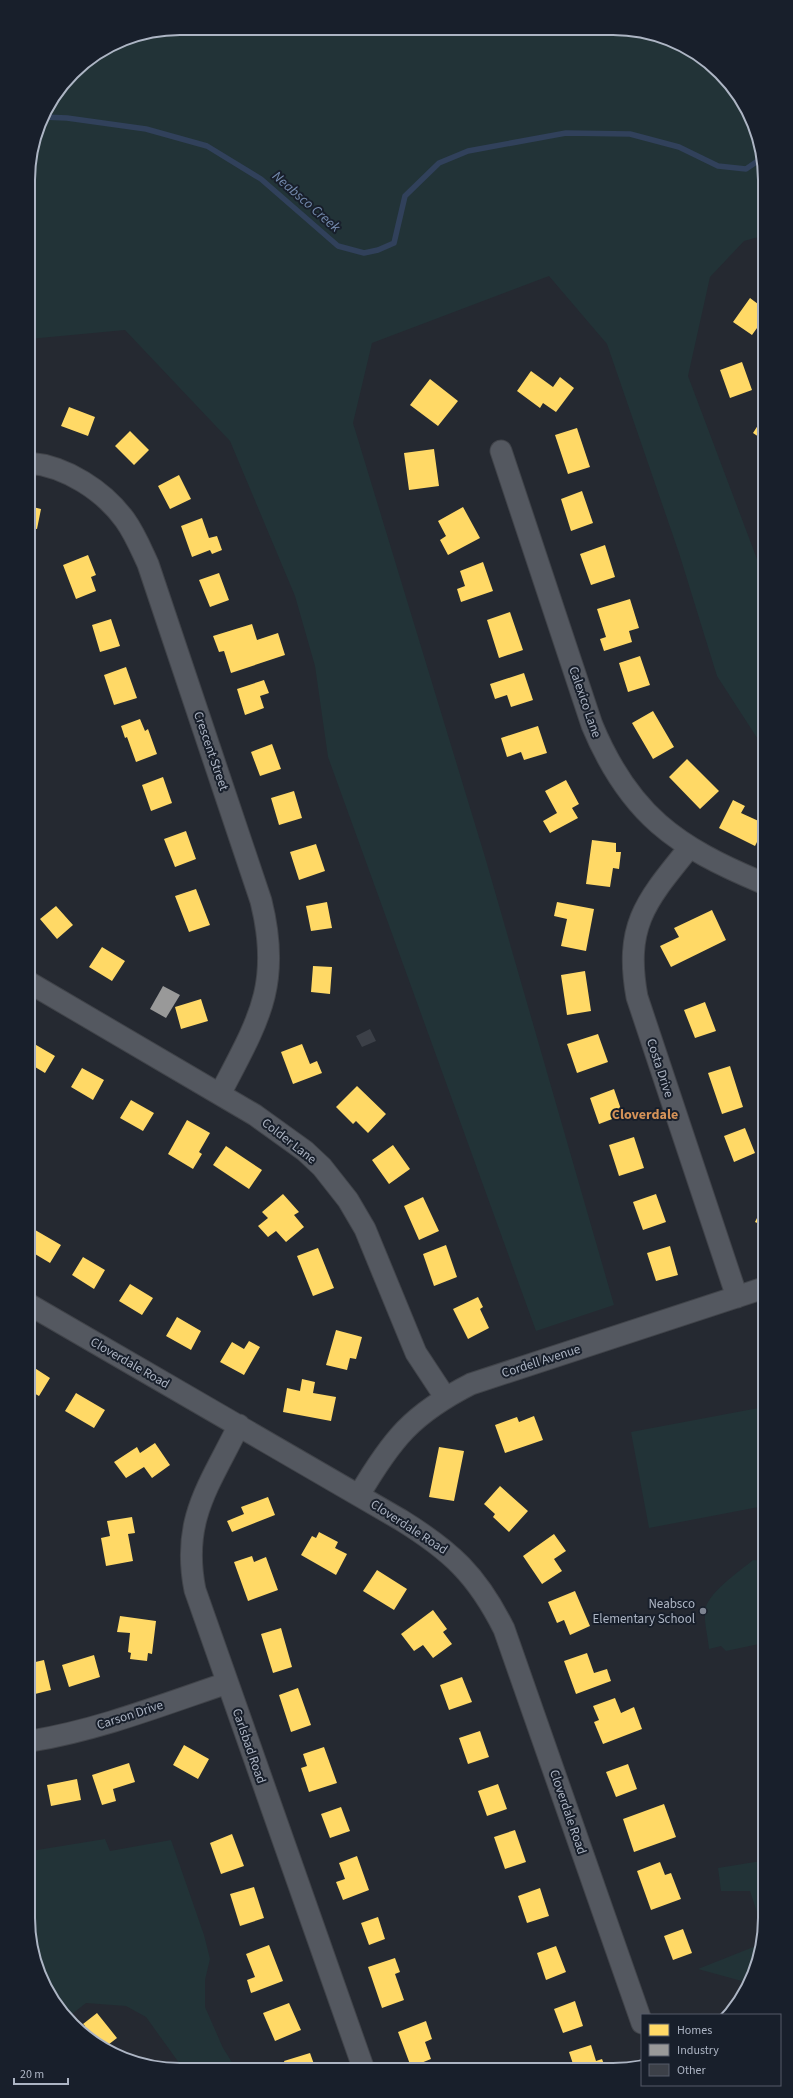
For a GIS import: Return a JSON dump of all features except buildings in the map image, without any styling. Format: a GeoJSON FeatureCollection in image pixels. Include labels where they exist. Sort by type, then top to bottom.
{"type":"FeatureCollection","features":[{"type":"Feature","properties":{"kind":"street","name":"Calexico Lane"},"geometry":{"type":"LineString","coordinates":[[501,452],[592,725],[604,754],[623,786],[661,827],[689,848],[731,870],[758,881]]}},
{"type":"Feature","properties":{"kind":"street","name":"Crescent Street"},"geometry":{"type":"LineString","coordinates":[[35,464],[55,469],[73,476],[94,489],[109,502],[125,520],[138,541],[148,564],[261,901],[270,950],[268,978],[264,999],[255,1026],[220,1094]]}},
{"type":"Feature","properties":{"kind":"street","name":"Costa Drive"},"geometry":{"type":"LineString","coordinates":[[689,848],[658,885],[646,904],[638,925],[633,948],[632,970],[637,997],[737,1297]]}},
{"type":"Feature","properties":{"kind":"street","name":"Colder Lane"},"geometry":{"type":"LineString","coordinates":[[35,986],[220,1094],[273,1127],[305,1151],[322,1167],[348,1200],[371,1243],[416,1353],[445,1397]]}},
{"type":"Feature","properties":{"kind":"street","name":"Cordell Avenue"},"geometry":{"type":"LineString","coordinates":[[359,1495],[383,1456],[405,1429],[445,1397],[471,1384],[758,1290]]}},
{"type":"Feature","properties":{"kind":"street","name":"Cloverdale Road"},"geometry":{"type":"LineString","coordinates":[[35,1308],[239,1425],[432,1539],[458,1560],[474,1578],[491,1602],[504,1629],[641,2020]]}},
{"type":"Feature","properties":{"kind":"street","name":"Carlsbad Road"},"geometry":{"type":"LineString","coordinates":[[239,1425],[198,1508],[190,1546],[191,1571],[195,1590],[227,1683],[362,2063]]}},
{"type":"Feature","properties":{"kind":"street","name":"Carson Drive"},"geometry":{"type":"LineString","coordinates":[[35,1740],[63,1735],[104,1724],[227,1683]]}},
{"type":"Feature","properties":{"kind":"shaded area"},"geometry":{"type":"Polygon","coordinates":[[[170,35],[623,35],[651,40],[686,54],[716,77],[739,107],[753,142],[757,161],[758,237],[744,241],[710,277],[688,376],[758,562],[758,739],[717,676],[679,553],[607,344],[549,276],[372,343],[353,423],[485,857],[614,1305],[536,1331],[328,757],[315,666],[295,596],[230,441],[125,330],[35,338],[35,170],[40,142],[54,107],[77,77],[99,59],[124,46],[142,40],[170,35]]]}},
{"type":"Feature","properties":{"kind":"shaded area"},"geometry":{"type":"Polygon","coordinates":[[[758,1408],[758,1507],[649,1528],[631,1432],[758,1408]]]}},
{"type":"Feature","properties":{"kind":"shaded area"},"geometry":{"type":"Polygon","coordinates":[[[753,1560],[758,1560],[758,1644],[726,1651],[721,1646],[709,1649],[705,1611],[711,1597],[724,1583],[753,1560]]]}},
{"type":"Feature","properties":{"kind":"shaded area"},"geometry":{"type":"Polygon","coordinates":[[[105,1839],[110,1851],[171,1840],[204,1935],[210,1959],[205,1980],[205,2007],[223,2048],[232,2063],[179,2063],[146,2017],[126,2006],[86,2003],[71,2015],[54,1991],[46,1974],[38,1947],[35,1928],[35,1850],[105,1839]]]}},
{"type":"Feature","properties":{"kind":"shaded area"},"geometry":{"type":"Polygon","coordinates":[[[758,1861],[758,1915],[750,1891],[721,1891],[718,1868],[758,1861]]]}},
{"type":"Feature","properties":{"kind":"shaded area"},"geometry":{"type":"Polygon","coordinates":[[[755,1946],[743,1981],[698,1969],[755,1946]]]}},
{"type":"Feature","properties":{"kind":"waterway","name":"Neabsco Creek"},"geometry":{"type":"LineString","coordinates":[[49,117],[67,118],[146,129],[207,146],[261,179],[338,246],[364,253],[378,250],[394,243],[405,196],[439,163],[468,151],[566,133],[630,134],[679,147],[718,166],[746,169],[757,161]]}},
{"type":"Feature","properties":{"kind":"place","name":"Neabsco Elementary School"},"geometry":{"type":"Point","coordinates":[703,1611]}},
{"type":"Feature","properties":{"kind":"district","name":"Cloverdale"},"geometry":{"type":"Point","coordinates":[645,1115]}}]}
